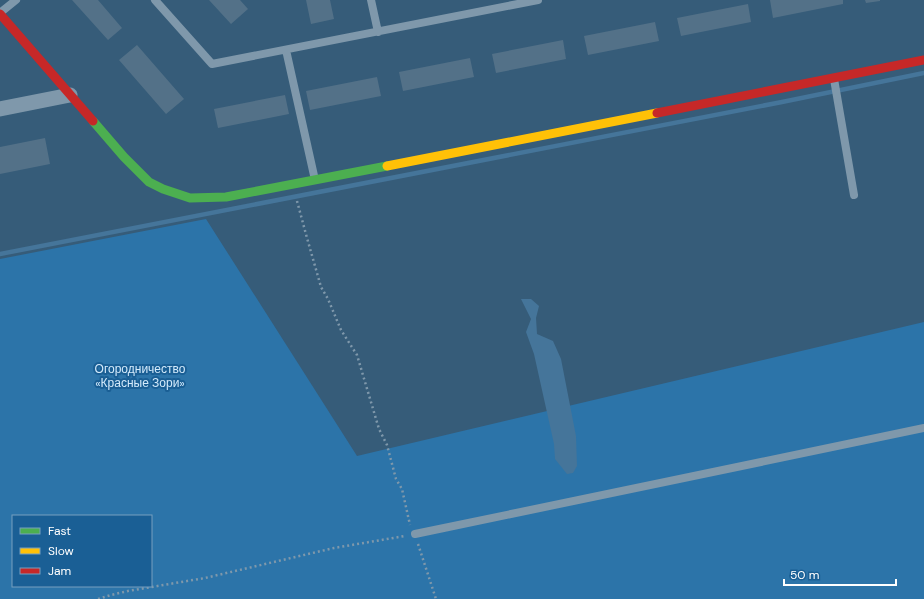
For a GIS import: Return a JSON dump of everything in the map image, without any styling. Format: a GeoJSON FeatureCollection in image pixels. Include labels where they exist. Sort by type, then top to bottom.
{"type":"FeatureCollection","features":[{"type":"Feature","properties":{"kind":"street"},"geometry":{"type":"LineString","coordinates":[[0,14],[124,157],[149,182],[162,189],[190,198],[226,197],[924,60]]}},
{"type":"Feature","properties":{"kind":"street"},"geometry":{"type":"LineString","coordinates":[[0,109],[70,95]]}},
{"type":"Feature","properties":{"kind":"lane"},"geometry":{"type":"LineString","coordinates":[[0,14],[16,0]]}},
{"type":"Feature","properties":{"kind":"lane"},"geometry":{"type":"LineString","coordinates":[[155,0],[212,64],[538,0]]}},
{"type":"Feature","properties":{"kind":"lane"},"geometry":{"type":"LineString","coordinates":[[371,0],[378,32]]}},
{"type":"Feature","properties":{"kind":"lane"},"geometry":{"type":"LineString","coordinates":[[286,50],[315,180]]}},
{"type":"Feature","properties":{"kind":"lane"},"geometry":{"type":"LineString","coordinates":[[834,78],[854,195]]}},
{"type":"Feature","properties":{"kind":"lane"},"geometry":{"type":"LineString","coordinates":[[415,534],[924,428]]}},
{"type":"Feature","properties":{"kind":"path"},"geometry":{"type":"LineString","coordinates":[[297,202],[321,287],[328,299],[341,330],[357,355],[379,429],[387,445],[396,479],[402,489],[409,523],[415,534],[436,599]]}},
{"type":"Feature","properties":{"kind":"path"},"geometry":{"type":"LineString","coordinates":[[152,587],[205,578],[338,547],[415,534]]}},
{"type":"Feature","properties":{"kind":"path"},"geometry":{"type":"LineString","coordinates":[[98,599],[128,591],[152,587]]}},
{"type":"Feature","properties":{"kind":"green space","name":"Огородничество «Красные Зори»"},"geometry":{"type":"Polygon","coordinates":[[[206,219],[357,456],[924,322],[924,599],[0,599],[0,259],[206,219]]]}},
{"type":"Feature","properties":{"kind":"shaded area"},"geometry":{"type":"Polygon","coordinates":[[[521,299],[531,299],[539,306],[536,318],[537,334],[553,341],[561,359],[576,436],[577,466],[573,473],[567,474],[555,459],[554,444],[534,354],[526,332],[531,319],[521,299]]]}},
{"type":"Feature","properties":{"kind":"building"},"geometry":{"type":"Polygon","coordinates":[[[72,0],[98,0],[122,28],[108,40],[72,0]]]}},
{"type":"Feature","properties":{"kind":"building"},"geometry":{"type":"Polygon","coordinates":[[[209,0],[240,0],[248,9],[231,24],[209,0]]]}},
{"type":"Feature","properties":{"kind":"building"},"geometry":{"type":"Polygon","coordinates":[[[306,0],[330,0],[334,19],[311,24],[306,0]]]}},
{"type":"Feature","properties":{"kind":"building"},"geometry":{"type":"Polygon","coordinates":[[[770,0],[843,0],[843,4],[773,18],[770,0]]]}},
{"type":"Feature","properties":{"kind":"building"},"geometry":{"type":"Polygon","coordinates":[[[865,0],[880,0],[880,1],[866,3],[865,0]]]}},
{"type":"Feature","properties":{"kind":"building"},"geometry":{"type":"Polygon","coordinates":[[[748,4],[751,22],[681,36],[677,18],[748,4]]]}},
{"type":"Feature","properties":{"kind":"building"},"geometry":{"type":"Polygon","coordinates":[[[655,22],[659,41],[588,55],[584,36],[655,22]]]}},
{"type":"Feature","properties":{"kind":"building"},"geometry":{"type":"Polygon","coordinates":[[[563,40],[566,59],[496,73],[492,54],[563,40]]]}},
{"type":"Feature","properties":{"kind":"building"},"geometry":{"type":"Polygon","coordinates":[[[137,45],[184,99],[166,114],[119,60],[137,45]]]}},
{"type":"Feature","properties":{"kind":"building"},"geometry":{"type":"Polygon","coordinates":[[[470,58],[474,77],[403,91],[399,72],[470,58]]]}},
{"type":"Feature","properties":{"kind":"building"},"geometry":{"type":"Polygon","coordinates":[[[377,77],[381,96],[310,110],[306,91],[377,77]]]}},
{"type":"Feature","properties":{"kind":"building"},"geometry":{"type":"Polygon","coordinates":[[[285,95],[289,114],[218,128],[214,109],[285,95]]]}},
{"type":"Feature","properties":{"kind":"building"},"geometry":{"type":"Polygon","coordinates":[[[45,138],[50,164],[0,174],[0,147],[45,138]]]}},
{"type":"Feature","properties":{"kind":"waterway"},"geometry":{"type":"LineString","coordinates":[[0,254],[924,73]]}},
{"type":"Feature","properties":{"kind":"traffic: fast"},"geometry":{"type":"LineString","coordinates":[[93,121],[124,157],[149,182],[163,189],[190,198],[226,197],[387,166]]}},
{"type":"Feature","properties":{"kind":"traffic: slow"},"geometry":{"type":"LineString","coordinates":[[387,166],[657,113]]}},
{"type":"Feature","properties":{"kind":"traffic: jam"},"geometry":{"type":"LineString","coordinates":[[0,14],[93,121]]}},
{"type":"Feature","properties":{"kind":"traffic: jam"},"geometry":{"type":"LineString","coordinates":[[657,113],[924,60]]}}]}
